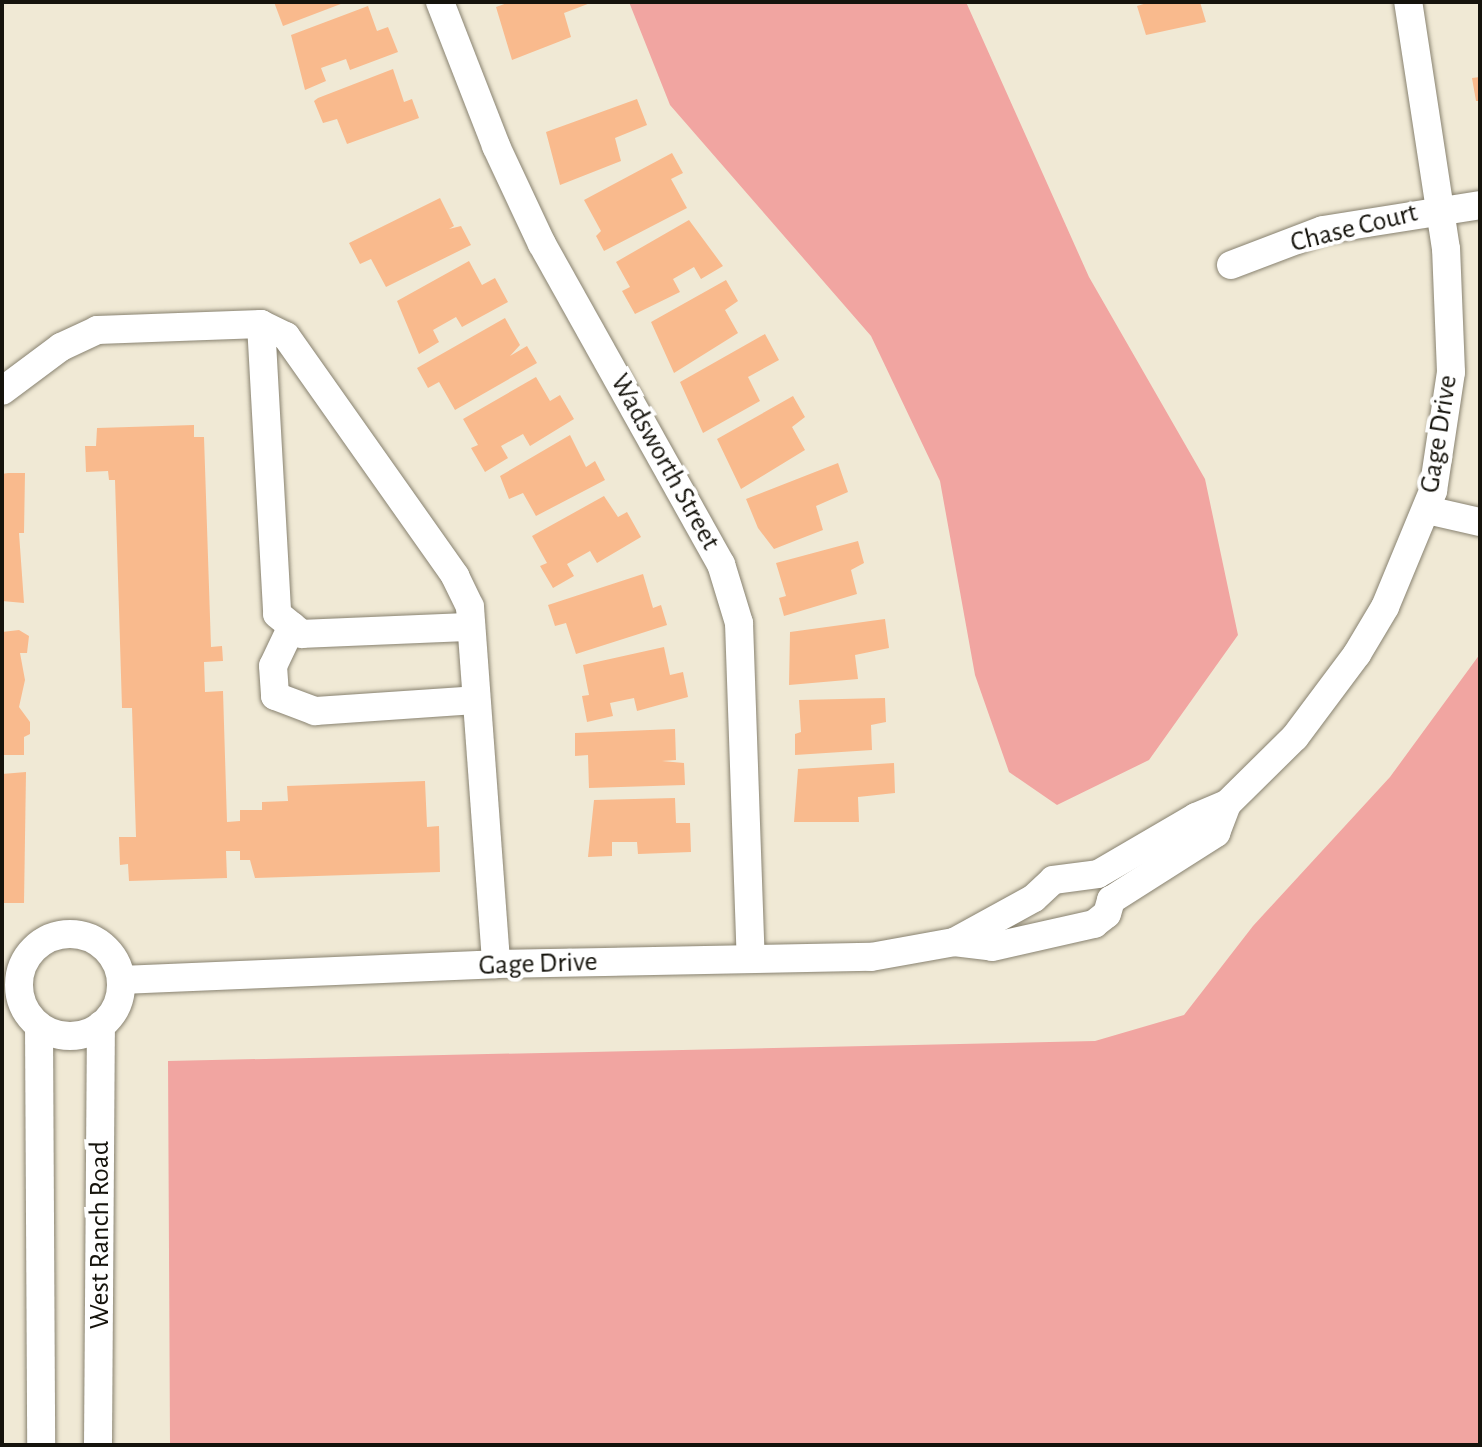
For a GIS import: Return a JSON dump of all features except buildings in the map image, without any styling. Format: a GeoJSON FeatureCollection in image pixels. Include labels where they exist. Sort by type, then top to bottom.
{"type":"FeatureCollection","features":[{"type":"Feature","properties":{"kind":"street","name":"Wadsworth Street"},"geometry":{"type":"LineString","coordinates":[[440,2],[496,146],[542,244],[721,564],[739,623],[751,959]]}},
{"type":"Feature","properties":{"kind":"street","name":"Gage Drive"},"geometry":{"type":"LineString","coordinates":[[121,980],[496,964],[871,957],[954,942],[992,947],[1044,933],[1076,931],[1107,914],[1111,900],[1216,833],[1227,804],[1327,698],[1385,607],[1427,510],[1451,372],[1446,249],[1437,208],[1408,2]]}},
{"type":"Feature","properties":{"kind":"street","name":"Chase Court"},"geometry":{"type":"LineString","coordinates":[[1231,265],[1323,230],[1437,208],[1480,205]]}},
{"type":"Feature","properties":{"kind":"street"},"geometry":{"type":"LineString","coordinates":[[261,324],[277,614],[302,634],[471,627]]}},
{"type":"Feature","properties":{"kind":"street"},"geometry":{"type":"LineString","coordinates":[[2,391],[61,347],[97,330],[261,324],[286,336],[455,576],[470,607],[496,964]]}},
{"type":"Feature","properties":{"kind":"street"},"geometry":{"type":"LineString","coordinates":[[1427,510],[1480,522]]}},
{"type":"Feature","properties":{"kind":"street"},"geometry":{"type":"LineString","coordinates":[[292,626],[273,666],[275,696],[315,711],[476,700]]}},
{"type":"Feature","properties":{"kind":"street","name":"Gage Drive"},"geometry":{"type":"LineString","coordinates":[[954,942],[1034,898],[1053,880],[1098,874],[1196,817],[1227,804]]}},
{"type":"Feature","properties":{"kind":"street"},"geometry":{"type":"LineString","coordinates":[[1098,874],[1111,900]]}},
{"type":"Feature","properties":{"kind":"street"},"geometry":{"type":"LineString","coordinates":[[69,934],[94,939],[108,950],[121,980],[117,1005],[101,1025],[70,1036],[39,1026],[27,1014],[10,982],[31,951],[44,940],[69,934]]}},
{"type":"Feature","properties":{"kind":"street","name":"West Ranch Road"},"geometry":{"type":"LineString","coordinates":[[98,1445],[101,1025]]}},
{"type":"Feature","properties":{"kind":"street"},"geometry":{"type":"LineString","coordinates":[[39,1026],[41,1445]]}},
{"type":"Feature","properties":{"kind":"shaded area"},"geometry":{"type":"Polygon","coordinates":[[[629,2],[966,2],[1089,277],[1205,479],[1238,635],[1149,760],[1057,805],[1009,772],[975,675],[940,481],[871,336],[670,105],[629,2]]]}},
{"type":"Feature","properties":{"kind":"shaded area"},"geometry":{"type":"Polygon","coordinates":[[[1480,654],[1480,1445],[170,1445],[168,1061],[1095,1041],[1184,1015],[1253,926],[1390,777],[1480,654]]]}}]}
